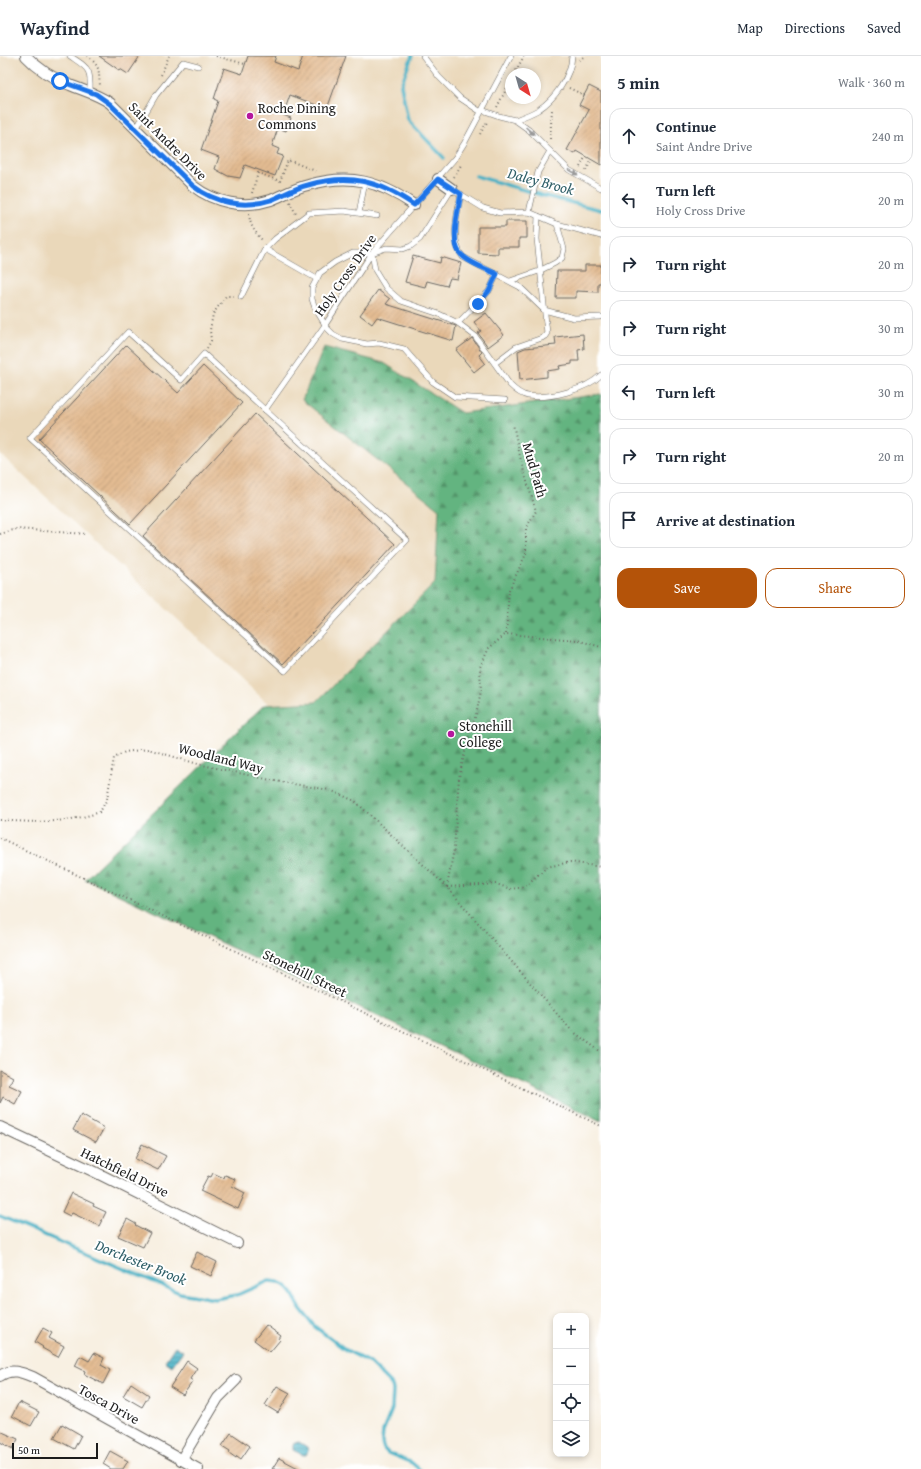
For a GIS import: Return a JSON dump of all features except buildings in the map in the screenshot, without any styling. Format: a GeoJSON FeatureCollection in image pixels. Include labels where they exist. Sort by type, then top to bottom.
{"type":"FeatureCollection","features":[{"type":"Feature","properties":{"kind":"street","name":"Saint Andre Drive"},"geometry":{"type":"LineString","coordinates":[[26,56],[38,67],[56,79],[76,88],[90,92],[110,104],[193,186],[207,196],[223,201],[250,205],[271,200],[297,188],[318,182],[348,180],[365,182],[388,189],[414,205]]}},
{"type":"Feature","properties":{"kind":"street"},"geometry":{"type":"LineString","coordinates":[[438,179],[457,192]]}},
{"type":"Feature","properties":{"kind":"street","name":"Hatchfield Drive"},"geometry":{"type":"LineString","coordinates":[[0,1127],[95,1172],[237,1243]]}},
{"type":"Feature","properties":{"kind":"street","name":"Tosca Drive"},"geometry":{"type":"LineString","coordinates":[[3,1374],[15,1371],[33,1377],[198,1469]]}},
{"type":"Feature","properties":{"kind":"street"},"geometry":{"type":"LineString","coordinates":[[181,1460],[218,1398],[236,1380]]}},
{"type":"Feature","properties":{"kind":"lane"},"geometry":{"type":"LineString","coordinates":[[70,56],[84,66],[90,74],[90,92]]}},
{"type":"Feature","properties":{"kind":"lane"},"geometry":{"type":"LineString","coordinates":[[423,56],[439,77],[460,98],[480,110],[515,120],[529,130],[569,170],[601,188]]}},
{"type":"Feature","properties":{"kind":"lane","name":"Holy Cross Drive"},"geometry":{"type":"LineString","coordinates":[[265,410],[325,325],[372,253],[455,158],[511,56]]}},
{"type":"Feature","properties":{"kind":"lane"},"geometry":{"type":"LineString","coordinates":[[515,120],[538,110],[549,102],[559,90],[568,74],[572,56]]}},
{"type":"Feature","properties":{"kind":"lane"},"geometry":{"type":"LineString","coordinates":[[136,129],[156,95],[183,62],[198,66]]}},
{"type":"Feature","properties":{"kind":"lane"},"geometry":{"type":"LineString","coordinates":[[529,212],[538,172],[550,151]]}},
{"type":"Feature","properties":{"kind":"lane"},"geometry":{"type":"LineString","coordinates":[[359,213],[365,182]]}},
{"type":"Feature","properties":{"kind":"lane"},"geometry":{"type":"LineString","coordinates":[[457,192],[483,208],[500,213],[529,212],[557,224],[601,236]]}},
{"type":"Feature","properties":{"kind":"lane"},"geometry":{"type":"LineString","coordinates":[[457,192],[420,239],[412,246],[403,249],[386,248],[372,253],[352,252],[320,273],[312,288],[312,299],[315,308],[325,325],[333,334],[342,340],[367,344],[379,343],[404,349],[433,382],[455,397],[506,400]]}},
{"type":"Feature","properties":{"kind":"lane"},"geometry":{"type":"LineString","coordinates":[[457,192],[456,237],[458,251],[463,257],[520,287],[544,310],[574,318],[601,317]]}},
{"type":"Feature","properties":{"kind":"lane"},"geometry":{"type":"LineString","coordinates":[[241,297],[267,247],[309,213],[344,211],[377,216]]}},
{"type":"Feature","properties":{"kind":"lane"},"geometry":{"type":"LineString","coordinates":[[495,363],[516,347],[545,336],[547,333],[537,239],[538,216]]}},
{"type":"Feature","properties":{"kind":"lane"},"geometry":{"type":"LineString","coordinates":[[510,281],[540,271],[562,258],[564,249],[557,224]]}},
{"type":"Feature","properties":{"kind":"lane"},"geometry":{"type":"LineString","coordinates":[[267,247],[317,279]]}},
{"type":"Feature","properties":{"kind":"lane"},"geometry":{"type":"LineString","coordinates":[[372,253],[375,270],[386,288],[401,301],[439,314],[458,323],[475,336],[510,385],[517,391],[527,396],[559,394],[594,382],[601,375]]}},
{"type":"Feature","properties":{"kind":"lane"},"geometry":{"type":"LineString","coordinates":[[458,323],[489,291],[497,274]]}},
{"type":"Feature","properties":{"kind":"lane"},"geometry":{"type":"LineString","coordinates":[[128,332],[181,380],[204,354],[265,410],[407,540],[285,672],[30,438],[128,332]]}},
{"type":"Feature","properties":{"kind":"path"},"geometry":{"type":"LineString","coordinates":[[87,56],[95,63],[99,70],[101,88]]}},
{"type":"Feature","properties":{"kind":"path"},"geometry":{"type":"LineString","coordinates":[[158,81],[169,56]]}},
{"type":"Feature","properties":{"kind":"path"},"geometry":{"type":"LineString","coordinates":[[216,56],[245,64]]}},
{"type":"Feature","properties":{"kind":"path"},"geometry":{"type":"LineString","coordinates":[[517,68],[524,56]]}},
{"type":"Feature","properties":{"kind":"path"},"geometry":{"type":"LineString","coordinates":[[577,56],[577,62]]}},
{"type":"Feature","properties":{"kind":"path"},"geometry":{"type":"LineString","coordinates":[[566,93],[569,88],[584,95]]}},
{"type":"Feature","properties":{"kind":"path"},"geometry":{"type":"LineString","coordinates":[[497,107],[505,92]]}},
{"type":"Feature","properties":{"kind":"path"},"geometry":{"type":"LineString","coordinates":[[545,137],[550,142],[552,109],[548,112]]}},
{"type":"Feature","properties":{"kind":"path"},"geometry":{"type":"LineString","coordinates":[[576,168],[579,170],[586,156]]}},
{"type":"Feature","properties":{"kind":"path"},"geometry":{"type":"LineString","coordinates":[[250,198],[258,174],[280,181],[288,160],[320,172]]}},
{"type":"Feature","properties":{"kind":"path"},"geometry":{"type":"LineString","coordinates":[[584,173],[592,160]]}},
{"type":"Feature","properties":{"kind":"path"},"geometry":{"type":"LineString","coordinates":[[289,200],[300,220]]}},
{"type":"Feature","properties":{"kind":"path"},"geometry":{"type":"LineString","coordinates":[[249,213],[250,224],[267,247]]}},
{"type":"Feature","properties":{"kind":"path"},"geometry":{"type":"LineString","coordinates":[[204,354],[211,341],[210,330],[213,314],[226,296],[241,297]]}},
{"type":"Feature","properties":{"kind":"path","name":"Mud Path"},"geometry":{"type":"LineString","coordinates":[[506,634],[509,590],[526,554],[526,528],[536,511],[522,465],[513,424]]}},
{"type":"Feature","properties":{"kind":"path"},"geometry":{"type":"LineString","coordinates":[[0,534],[17,529],[86,534]]}},
{"type":"Feature","properties":{"kind":"path"},"geometry":{"type":"LineString","coordinates":[[447,886],[454,849],[459,777],[481,691],[480,667],[488,648],[506,634],[577,640],[601,647]]}},
{"type":"Feature","properties":{"kind":"path","name":"Woodland Way"},"geometry":{"type":"LineString","coordinates":[[0,820],[81,819],[100,812],[107,799],[114,758],[125,752],[148,749],[198,764],[275,781],[330,790],[356,801],[447,886]]}},
{"type":"Feature","properties":{"kind":"path","name":"Stonehill Street"},"geometry":{"type":"LineString","coordinates":[[0,838],[601,1126]]}},
{"type":"Feature","properties":{"kind":"path"},"geometry":{"type":"LineString","coordinates":[[447,886],[496,884],[511,889],[524,887],[547,866],[570,862],[601,867]]}},
{"type":"Feature","properties":{"kind":"path"},"geometry":{"type":"LineString","coordinates":[[447,886],[571,1030],[601,1052]]}},
{"type":"Feature","properties":{"kind":"shaded area","name":"Stonehill College"},"geometry":{"type":"Polygon","coordinates":[[[0,56],[601,56],[601,1014],[0,454],[0,56]]]}},
{"type":"Feature","properties":{"kind":"green space"},"geometry":{"type":"Polygon","coordinates":[[[324,347],[384,363],[462,413],[601,394],[601,1121],[85,879],[264,705],[316,702],[435,583],[439,509],[302,400],[324,347]]]}},
{"type":"Feature","properties":{"kind":"water"},"geometry":{"type":"Polygon","coordinates":[[[175,1346],[183,1351],[172,1366],[165,1361],[175,1346]]]}},
{"type":"Feature","properties":{"kind":"water"},"geometry":{"type":"Polygon","coordinates":[[[299,1442],[307,1447],[308,1451],[306,1455],[293,1450],[294,1443],[299,1442]]]}},
{"type":"Feature","properties":{"kind":"waterway","name":"Daley Brook"},"geometry":{"type":"LineString","coordinates":[[412,56],[401,85],[408,120],[444,158]]}},
{"type":"Feature","properties":{"kind":"waterway","name":"Daley Brook"},"geometry":{"type":"LineString","coordinates":[[476,176],[541,195],[601,210]]}},
{"type":"Feature","properties":{"kind":"waterway","name":"Dorchester Brook"},"geometry":{"type":"LineString","coordinates":[[0,1216],[180,1293],[215,1299],[237,1295],[269,1281],[278,1282],[286,1286],[314,1326],[346,1350],[369,1362],[391,1384],[393,1390],[392,1409],[383,1431],[382,1443],[384,1449],[388,1453],[412,1463],[419,1469]]}},
{"type":"Feature","properties":{"kind":"place","name":"Roche Dining Commons"},"geometry":{"type":"Point","coordinates":[250,116]}},
{"type":"Feature","properties":{"kind":"place","name":"Stonehill College"},"geometry":{"type":"Point","coordinates":[451,734]}},
{"type":"Feature","properties":{"kind":"route"},"geometry":{"type":"LineString","coordinates":[[60,81],[103,98],[124,116],[179,174],[200,192],[215,199],[250,205],[271,200],[308,184],[329,180],[358,180],[379,185],[388,189],[414,205],[438,179],[461,194],[457,211],[456,237],[458,251],[463,257],[497,274],[489,291],[478,304]]}}]}
